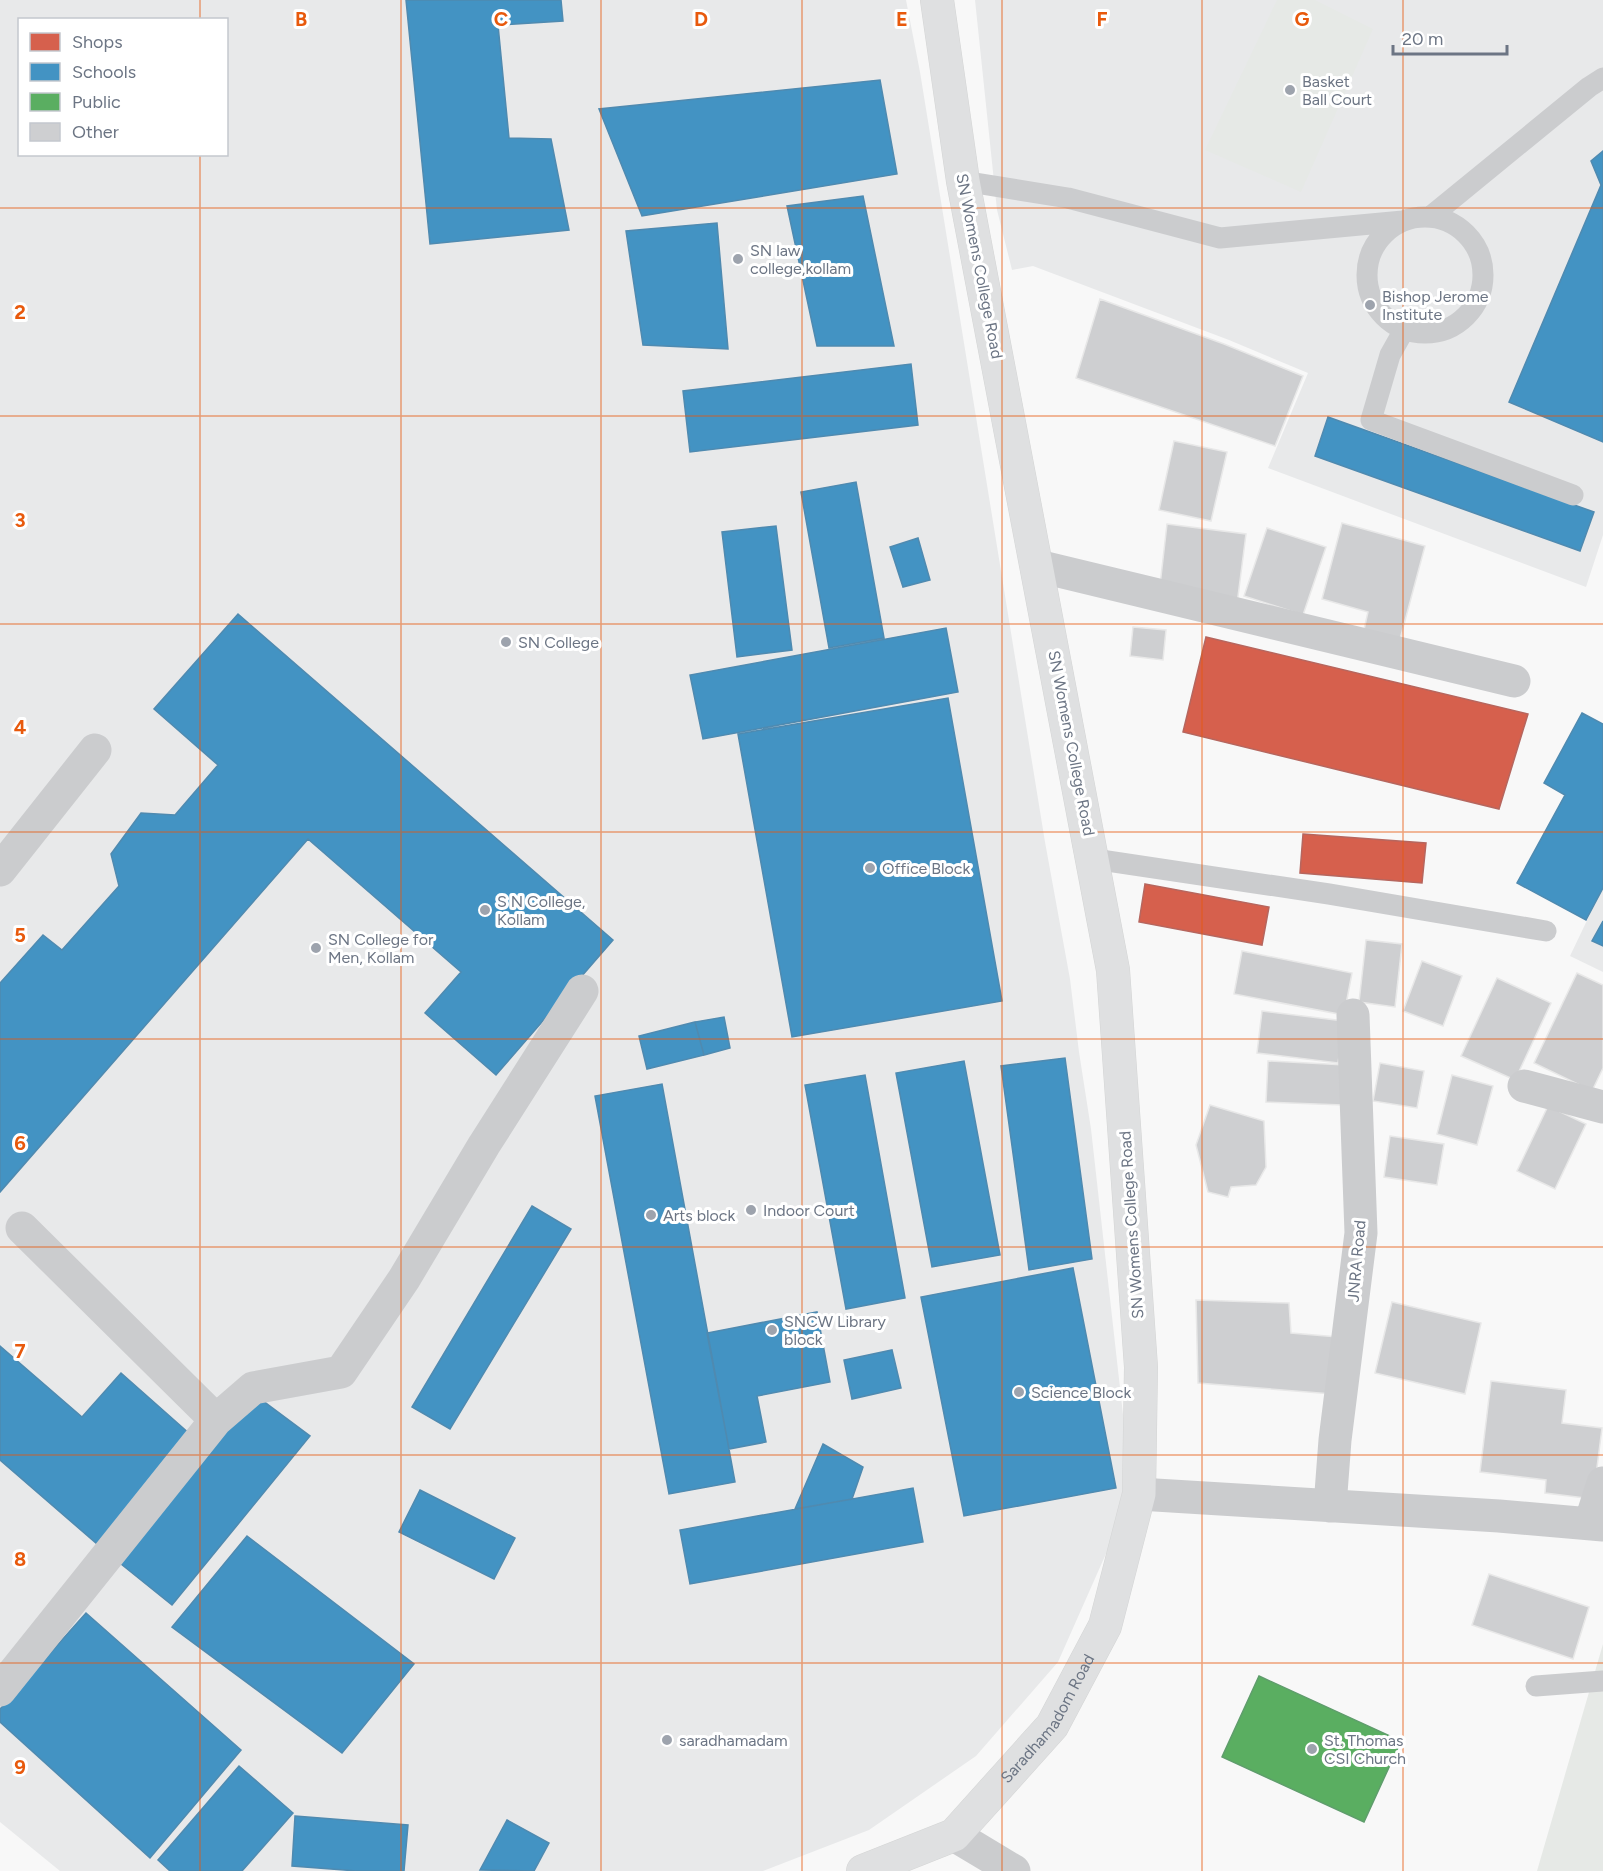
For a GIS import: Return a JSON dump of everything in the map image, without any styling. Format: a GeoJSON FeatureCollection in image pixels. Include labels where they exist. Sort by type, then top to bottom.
{"type":"FeatureCollection","features":[{"type":"Feature","properties":{"kind":"street","name":"SN Womens College Road"},"geometry":{"type":"LineString","coordinates":[[937,0],[963,181],[1094,858],[1113,970],[1141,1367],[1139,1494]]}},
{"type":"Feature","properties":{"kind":"street"},"geometry":{"type":"LineString","coordinates":[[1038,566],[1514,681]]}},
{"type":"Feature","properties":{"kind":"street"},"geometry":{"type":"LineString","coordinates":[[0,870],[95,750]]}},
{"type":"Feature","properties":{"kind":"street"},"geometry":{"type":"LineString","coordinates":[[0,1690],[216,1420],[253,1388],[341,1372],[404,1279],[484,1145],[582,991]]}},
{"type":"Feature","properties":{"kind":"street","name":"JNRA Road"},"geometry":{"type":"LineString","coordinates":[[1330,1506],[1335,1440],[1361,1233],[1353,1015]]}},
{"type":"Feature","properties":{"kind":"street"},"geometry":{"type":"LineString","coordinates":[[1524,1086],[1603,1107]]}},
{"type":"Feature","properties":{"kind":"street"},"geometry":{"type":"LineString","coordinates":[[22,1228],[216,1420]]}},
{"type":"Feature","properties":{"kind":"street"},"geometry":{"type":"LineString","coordinates":[[1139,1494],[1499,1516],[1596,1525],[1603,1483]]}},
{"type":"Feature","properties":{"kind":"street","name":"Saradhamadom Road"},"geometry":{"type":"LineString","coordinates":[[863,1871],[954,1835],[1052,1726],[1105,1626],[1139,1494]]}},
{"type":"Feature","properties":{"kind":"street"},"geometry":{"type":"LineString","coordinates":[[954,1835],[997,1867]]}},
{"type":"Feature","properties":{"kind":"lane"},"geometry":{"type":"LineString","coordinates":[[1430,217],[1603,78]]}},
{"type":"Feature","properties":{"kind":"lane"},"geometry":{"type":"LineString","coordinates":[[963,181],[1068,198],[1220,238],[1403,221],[1417,217],[1430,217],[1449,222],[1466,234],[1478,249],[1483,269],[1482,289],[1474,307],[1461,322],[1443,331],[1424,334],[1404,330],[1386,320],[1374,304],[1367,285],[1367,265],[1374,247],[1386,231],[1403,221]]}},
{"type":"Feature","properties":{"kind":"lane"},"geometry":{"type":"LineString","coordinates":[[1404,330],[1390,355],[1371,420],[1573,495]]}},
{"type":"Feature","properties":{"kind":"lane"},"geometry":{"type":"LineString","coordinates":[[1094,858],[1329,894],[1546,931]]}},
{"type":"Feature","properties":{"kind":"lane"},"geometry":{"type":"LineString","coordinates":[[1536,1686],[1603,1681]]}},
{"type":"Feature","properties":{"kind":"shaded area","name":"SN College"},"geometry":{"type":"Polygon","coordinates":[[[0,0],[906,0],[920,72],[1045,842],[1070,979],[1091,1129],[1132,1495],[1058,1662],[976,1756],[869,1830],[763,1871],[60,1871],[0,1822],[0,0]]]}},
{"type":"Feature","properties":{"kind":"shaded area","name":"Bishop Jerome Institute"},"geometry":{"type":"Polygon","coordinates":[[[975,0],[1603,0],[1603,535],[1586,587],[1268,468],[1308,373],[1229,340],[1033,266],[1012,270],[997,210],[975,0]]]}},
{"type":"Feature","properties":{"kind":"shaded area","name":"Basket Ball Court"},"geometry":{"type":"Polygon","coordinates":[[[1277,0],[1315,0],[1373,29],[1301,192],[1205,150],[1277,0]]]}},
{"type":"Feature","properties":{"kind":"shaded area"},"geometry":{"type":"Polygon","coordinates":[[[1603,887],[1603,972],[1570,956],[1603,887]]]}},
{"type":"Feature","properties":{"kind":"shaded area"},"geometry":{"type":"Polygon","coordinates":[[[1603,1644],[1603,1871],[1537,1871],[1603,1644]]]}},
{"type":"Feature","properties":{"kind":"building: Shops"},"geometry":{"type":"Polygon","coordinates":[[[1206,637],[1528,714],[1499,809],[1183,732],[1206,637]]]}},
{"type":"Feature","properties":{"kind":"building: Shops"},"geometry":{"type":"Polygon","coordinates":[[[1303,834],[1426,843],[1422,883],[1300,873],[1303,834]]]}},
{"type":"Feature","properties":{"kind":"building: Shops"},"geometry":{"type":"Polygon","coordinates":[[[1145,884],[1269,907],[1262,945],[1139,922],[1145,884]]]}},
{"type":"Feature","properties":{"kind":"building: Schools"},"geometry":{"type":"Polygon","coordinates":[[[406,0],[561,0],[563,21],[498,25],[509,138],[551,139],[569,230],[430,244],[406,0]]]}},
{"type":"Feature","properties":{"kind":"building: Schools"},"geometry":{"type":"Polygon","coordinates":[[[880,80],[897,174],[642,216],[599,109],[880,80]]]}},
{"type":"Feature","properties":{"kind":"building: Schools"},"geometry":{"type":"Polygon","coordinates":[[[1603,151],[1603,442],[1509,402],[1601,185],[1591,161],[1603,151]]]}},
{"type":"Feature","properties":{"kind":"building: Schools"},"geometry":{"type":"Polygon","coordinates":[[[863,196],[894,346],[817,346],[787,206],[863,196]]]}},
{"type":"Feature","properties":{"kind":"building: Schools"},"geometry":{"type":"Polygon","coordinates":[[[717,223],[728,349],[643,345],[626,231],[717,223]]]}},
{"type":"Feature","properties":{"kind":"building: Schools"},"geometry":{"type":"Polygon","coordinates":[[[911,364],[918,425],[690,452],[683,391],[911,364]]]}},
{"type":"Feature","properties":{"kind":"building: Schools"},"geometry":{"type":"Polygon","coordinates":[[[1328,417],[1594,512],[1580,551],[1315,456],[1328,417]]]}},
{"type":"Feature","properties":{"kind":"building: Schools"},"geometry":{"type":"Polygon","coordinates":[[[856,482],[884,638],[829,648],[801,492],[856,482]]]}},
{"type":"Feature","properties":{"kind":"building: Schools"},"geometry":{"type":"Polygon","coordinates":[[[776,526],[792,650],[737,657],[722,532],[776,526]]]}},
{"type":"Feature","properties":{"kind":"building: Schools"},"geometry":{"type":"Polygon","coordinates":[[[918,538],[930,580],[903,587],[890,547],[918,538]]]}},
{"type":"Feature","properties":{"kind":"building: Schools","name":"S N College, Kollam"},"geometry":{"type":"Polygon","coordinates":[[[238,614],[613,940],[496,1075],[425,1013],[461,972],[308,839],[0,1192],[0,983],[43,935],[62,950],[119,886],[111,854],[141,813],[175,815],[218,765],[154,709],[238,614]]]}},
{"type":"Feature","properties":{"kind":"building: Schools"},"geometry":{"type":"Polygon","coordinates":[[[946,628],[958,692],[703,739],[690,675],[946,628]]]}},
{"type":"Feature","properties":{"kind":"building: Schools","name":"Office Block"},"geometry":{"type":"Polygon","coordinates":[[[948,698],[1002,1001],[792,1037],[738,734],[948,698]]]}},
{"type":"Feature","properties":{"kind":"building: Schools"},"geometry":{"type":"Polygon","coordinates":[[[1582,713],[1603,724],[1603,888],[1586,920],[1517,883],[1565,795],[1544,783],[1582,713]]]}},
{"type":"Feature","properties":{"kind":"building: Schools"},"geometry":{"type":"Polygon","coordinates":[[[1603,921],[1603,946],[1592,941],[1603,921]]]}},
{"type":"Feature","properties":{"kind":"building: Schools"},"geometry":{"type":"Polygon","coordinates":[[[724,1017],[730,1048],[704,1055],[695,1022],[724,1017]]]}},
{"type":"Feature","properties":{"kind":"building: Schools"},"geometry":{"type":"Polygon","coordinates":[[[695,1022],[704,1055],[647,1069],[639,1036],[695,1022]]]}},
{"type":"Feature","properties":{"kind":"building: Schools"},"geometry":{"type":"Polygon","coordinates":[[[1065,1058],[1092,1259],[1029,1270],[1001,1066],[1065,1058]]]}},
{"type":"Feature","properties":{"kind":"building: Schools"},"geometry":{"type":"Polygon","coordinates":[[[964,1061],[1000,1255],[932,1267],[896,1073],[964,1061]]]}},
{"type":"Feature","properties":{"kind":"building: Schools"},"geometry":{"type":"Polygon","coordinates":[[[865,1075],[905,1298],[846,1309],[805,1085],[865,1075]]]}},
{"type":"Feature","properties":{"kind":"building: Schools","name":"Arts block"},"geometry":{"type":"Polygon","coordinates":[[[662,1084],[735,1482],[669,1494],[595,1096],[662,1084]]]}},
{"type":"Feature","properties":{"kind":"building: Schools"},"geometry":{"type":"Polygon","coordinates":[[[532,1206],[571,1229],[450,1429],[412,1407],[532,1206]]]}},
{"type":"Feature","properties":{"kind":"building: Schools","name":"Science Block"},"geometry":{"type":"Polygon","coordinates":[[[1073,1268],[1116,1488],[964,1516],[921,1297],[1073,1268]]]}},
{"type":"Feature","properties":{"kind":"building: Schools"},"geometry":{"type":"Polygon","coordinates":[[[817,1312],[830,1382],[757,1396],[766,1442],[729,1449],[707,1333],[817,1312]]]}},
{"type":"Feature","properties":{"kind":"building: Schools"},"geometry":{"type":"Polygon","coordinates":[[[0,1346],[82,1417],[121,1373],[191,1435],[97,1544],[0,1460],[0,1346]]]}},
{"type":"Feature","properties":{"kind":"building: Schools"},"geometry":{"type":"Polygon","coordinates":[[[892,1350],[901,1388],[852,1399],[844,1360],[892,1350]]]}},
{"type":"Feature","properties":{"kind":"building: Schools"},"geometry":{"type":"Polygon","coordinates":[[[251,1392],[310,1436],[172,1605],[116,1560],[251,1392]]]}},
{"type":"Feature","properties":{"kind":"building: Schools"},"geometry":{"type":"Polygon","coordinates":[[[823,1444],[863,1467],[852,1499],[795,1509],[823,1444]]]}},
{"type":"Feature","properties":{"kind":"building: Schools"},"geometry":{"type":"Polygon","coordinates":[[[913,1488],[923,1542],[690,1584],[680,1530],[913,1488]]]}},
{"type":"Feature","properties":{"kind":"building: Schools"},"geometry":{"type":"Polygon","coordinates":[[[420,1490],[515,1538],[494,1579],[399,1532],[420,1490]]]}},
{"type":"Feature","properties":{"kind":"building: Schools"},"geometry":{"type":"Polygon","coordinates":[[[247,1536],[414,1664],[342,1753],[172,1627],[247,1536]]]}},
{"type":"Feature","properties":{"kind":"building: Schools"},"geometry":{"type":"Polygon","coordinates":[[[86,1613],[241,1750],[150,1858],[0,1722],[0,1709],[86,1613]]]}},
{"type":"Feature","properties":{"kind":"building: Schools"},"geometry":{"type":"Polygon","coordinates":[[[239,1766],[293,1813],[242,1871],[170,1871],[158,1860],[239,1766]]]}},
{"type":"Feature","properties":{"kind":"building: Schools"},"geometry":{"type":"Polygon","coordinates":[[[295,1816],[408,1825],[404,1871],[357,1871],[292,1866],[295,1816]]]}},
{"type":"Feature","properties":{"kind":"building: Schools"},"geometry":{"type":"Polygon","coordinates":[[[507,1820],[549,1843],[534,1871],[480,1870],[507,1820]]]}},
{"type":"Feature","properties":{"kind":"building: Public","name":"St. Thomas CSI Church"},"geometry":{"type":"Polygon","coordinates":[[[1259,1676],[1401,1741],[1364,1822],[1222,1757],[1259,1676]]]}},
{"type":"Feature","properties":{"kind":"building: Other"},"geometry":{"type":"Polygon","coordinates":[[[1100,299],[1224,344],[1303,376],[1275,446],[1076,378],[1100,299]]]}},
{"type":"Feature","properties":{"kind":"building: Other"},"geometry":{"type":"Polygon","coordinates":[[[1174,441],[1227,452],[1211,521],[1159,510],[1174,441]]]}},
{"type":"Feature","properties":{"kind":"building: Other"},"geometry":{"type":"Polygon","coordinates":[[[1342,523],[1425,546],[1399,643],[1363,634],[1368,612],[1322,599],[1342,523]]]}},
{"type":"Feature","properties":{"kind":"building: Other"},"geometry":{"type":"Polygon","coordinates":[[[1167,524],[1246,534],[1237,604],[1159,594],[1167,524]]]}},
{"type":"Feature","properties":{"kind":"building: Other"},"geometry":{"type":"Polygon","coordinates":[[[1267,528],[1326,547],[1303,615],[1244,596],[1267,528]]]}},
{"type":"Feature","properties":{"kind":"building: Other"},"geometry":{"type":"Polygon","coordinates":[[[1133,627],[1166,630],[1163,660],[1130,656],[1133,627]]]}},
{"type":"Feature","properties":{"kind":"building: Other"},"geometry":{"type":"Polygon","coordinates":[[[1366,940],[1402,944],[1395,1007],[1359,1002],[1366,940]]]}},
{"type":"Feature","properties":{"kind":"building: Other"},"geometry":{"type":"Polygon","coordinates":[[[1242,951],[1352,973],[1344,1015],[1234,994],[1242,951]]]}},
{"type":"Feature","properties":{"kind":"building: Other"},"geometry":{"type":"Polygon","coordinates":[[[1422,961],[1462,976],[1443,1026],[1403,1011],[1422,961]]]}},
{"type":"Feature","properties":{"kind":"building: Other"},"geometry":{"type":"Polygon","coordinates":[[[1577,973],[1603,985],[1603,1068],[1592,1091],[1534,1063],[1577,973]]]}},
{"type":"Feature","properties":{"kind":"building: Other"},"geometry":{"type":"Polygon","coordinates":[[[1497,978],[1551,1003],[1515,1080],[1461,1056],[1497,978]]]}},
{"type":"Feature","properties":{"kind":"building: Other"},"geometry":{"type":"Polygon","coordinates":[[[1262,1011],[1344,1021],[1338,1063],[1257,1053],[1262,1011]]]}},
{"type":"Feature","properties":{"kind":"building: Other"},"geometry":{"type":"Polygon","coordinates":[[[1268,1061],[1346,1065],[1343,1105],[1266,1102],[1268,1061]]]}},
{"type":"Feature","properties":{"kind":"building: Other"},"geometry":{"type":"Polygon","coordinates":[[[1380,1063],[1424,1071],[1417,1108],[1373,1101],[1380,1063]]]}},
{"type":"Feature","properties":{"kind":"building: Other"},"geometry":{"type":"Polygon","coordinates":[[[1452,1075],[1493,1086],[1477,1145],[1437,1134],[1452,1075]]]}},
{"type":"Feature","properties":{"kind":"building: Other"},"geometry":{"type":"Polygon","coordinates":[[[1210,1105],[1264,1121],[1266,1167],[1256,1185],[1231,1187],[1228,1197],[1208,1192],[1196,1145],[1210,1105]]]}},
{"type":"Feature","properties":{"kind":"building: Other"},"geometry":{"type":"Polygon","coordinates":[[[1548,1106],[1586,1124],[1555,1189],[1517,1171],[1548,1106]]]}},
{"type":"Feature","properties":{"kind":"building: Other"},"geometry":{"type":"Polygon","coordinates":[[[1390,1136],[1444,1144],[1437,1185],[1384,1177],[1390,1136]]]}},
{"type":"Feature","properties":{"kind":"building: Other"},"geometry":{"type":"Polygon","coordinates":[[[1196,1300],[1289,1303],[1291,1333],[1338,1337],[1332,1394],[1198,1383],[1196,1300]]]}},
{"type":"Feature","properties":{"kind":"building: Other"},"geometry":{"type":"Polygon","coordinates":[[[1392,1302],[1481,1323],[1465,1394],[1375,1373],[1392,1302]]]}},
{"type":"Feature","properties":{"kind":"building: Other"},"geometry":{"type":"Polygon","coordinates":[[[1491,1381],[1566,1390],[1562,1423],[1602,1428],[1593,1499],[1545,1493],[1546,1480],[1480,1472],[1491,1381]]]}},
{"type":"Feature","properties":{"kind":"building: Other"},"geometry":{"type":"Polygon","coordinates":[[[1489,1574],[1589,1607],[1573,1659],[1472,1625],[1489,1574]]]}},
{"type":"Feature","properties":{"kind":"place","name":"Basket Ball Court"},"geometry":{"type":"Point","coordinates":[1290,90]}},
{"type":"Feature","properties":{"kind":"place","name":"SN law college,kollam"},"geometry":{"type":"Point","coordinates":[738,259]}},
{"type":"Feature","properties":{"kind":"place","name":"Bishop Jerome Institute"},"geometry":{"type":"Point","coordinates":[1370,305]}},
{"type":"Feature","properties":{"kind":"place","name":"SN College"},"geometry":{"type":"Point","coordinates":[506,642]}},
{"type":"Feature","properties":{"kind":"place","name":"Office Block"},"geometry":{"type":"Point","coordinates":[870,868]}},
{"type":"Feature","properties":{"kind":"place","name":"S N College, Kollam"},"geometry":{"type":"Point","coordinates":[485,910]}},
{"type":"Feature","properties":{"kind":"place","name":"SN College for Men, Kollam"},"geometry":{"type":"Point","coordinates":[316,948]}},
{"type":"Feature","properties":{"kind":"place","name":"Indoor Court"},"geometry":{"type":"Point","coordinates":[751,1210]}},
{"type":"Feature","properties":{"kind":"place","name":"Arts block"},"geometry":{"type":"Point","coordinates":[651,1215]}},
{"type":"Feature","properties":{"kind":"place","name":"SNCW Library block"},"geometry":{"type":"Point","coordinates":[772,1330]}},
{"type":"Feature","properties":{"kind":"place","name":"Science Block"},"geometry":{"type":"Point","coordinates":[1019,1392]}},
{"type":"Feature","properties":{"kind":"place","name":"saradhamadam"},"geometry":{"type":"Point","coordinates":[667,1740]}},
{"type":"Feature","properties":{"kind":"place","name":"St. Thomas CSI Church"},"geometry":{"type":"Point","coordinates":[1312,1749]}}]}
